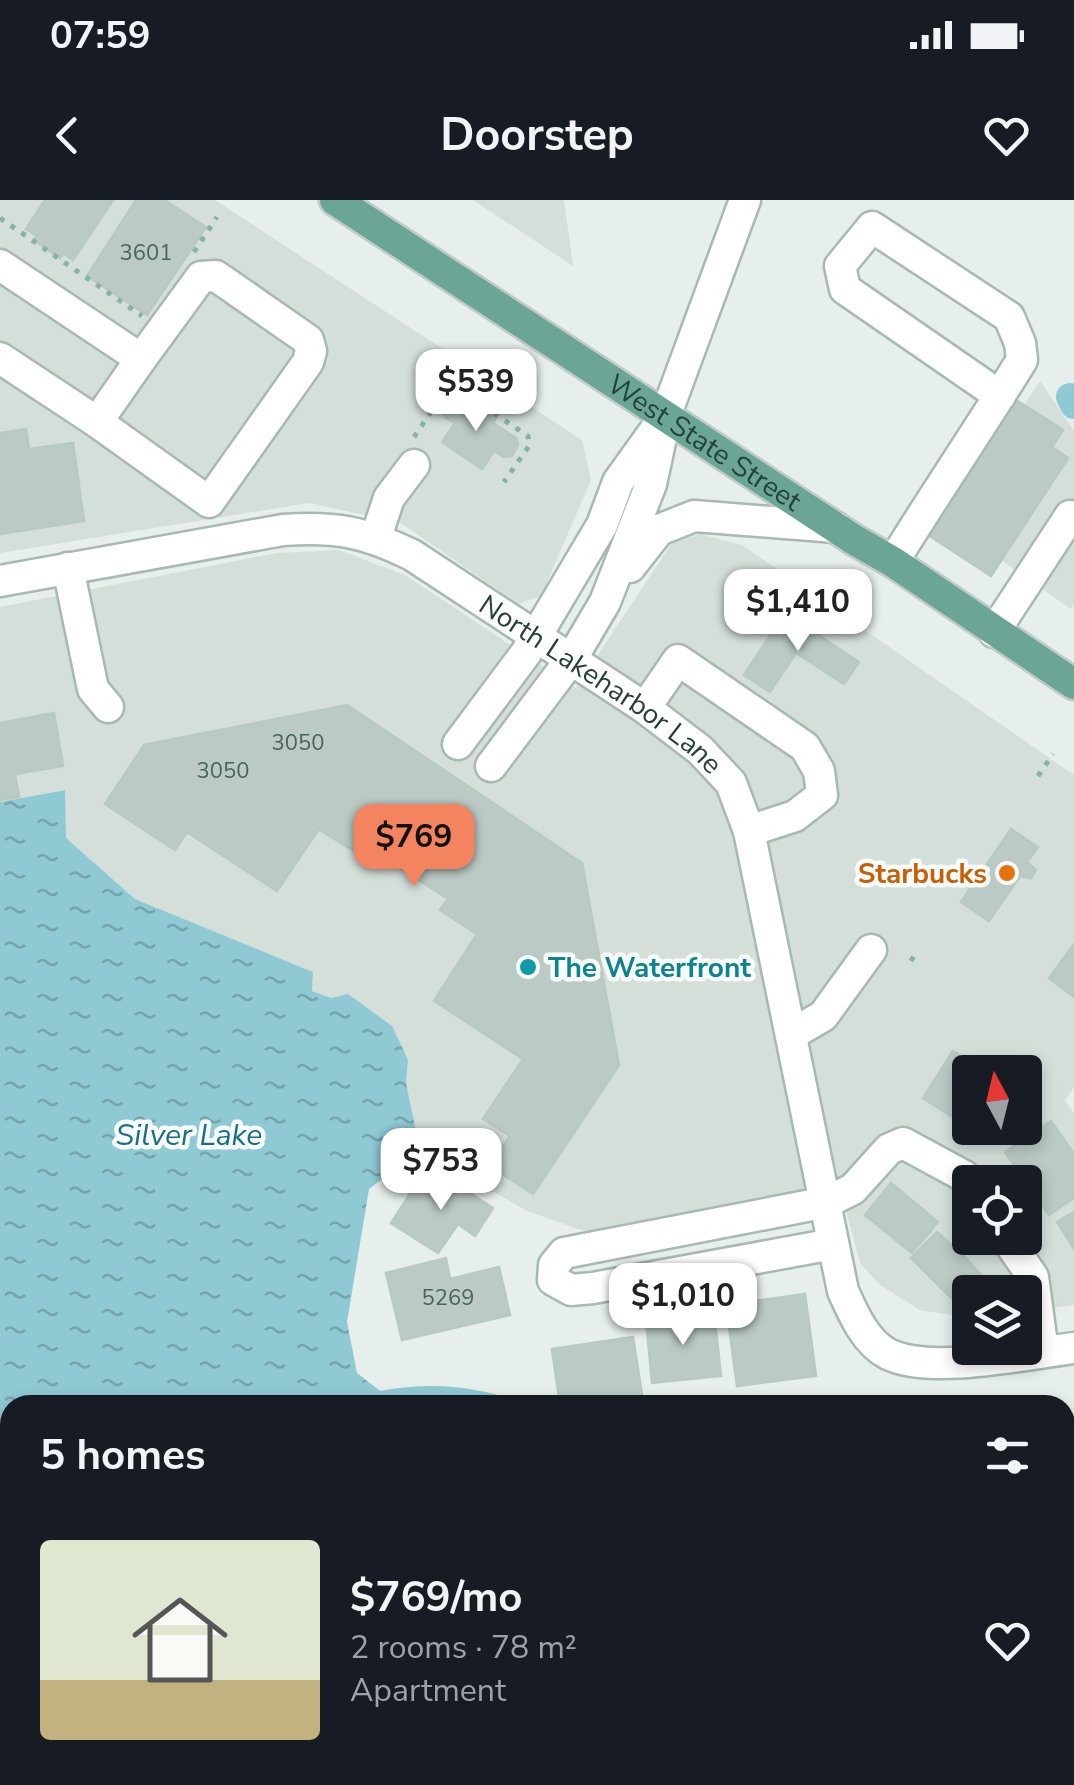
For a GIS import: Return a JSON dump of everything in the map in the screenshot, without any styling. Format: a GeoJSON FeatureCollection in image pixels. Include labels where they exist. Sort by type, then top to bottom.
{"type":"FeatureCollection","features":[{"type":"Feature","properties":{"kind":"main road","name":"West State Street"},"geometry":{"type":"LineString","coordinates":[[334,200],[893,562],[1074,684]]}},
{"type":"Feature","properties":{"kind":"street"},"geometry":{"type":"LineString","coordinates":[[605,602],[651,484],[666,414],[745,200]]}},
{"type":"Feature","properties":{"kind":"street"},"geometry":{"type":"LineString","coordinates":[[893,562],[1000,396],[1022,360],[1020,343],[1009,317],[872,227],[840,266],[845,288],[1000,396]]}},
{"type":"Feature","properties":{"kind":"street"},"geometry":{"type":"LineString","coordinates":[[0,266],[141,359]]}},
{"type":"Feature","properties":{"kind":"street"},"geometry":{"type":"LineString","coordinates":[[97,422],[201,277],[216,276],[308,340],[308,362],[209,502]]}},
{"type":"Feature","properties":{"kind":"street"},"geometry":{"type":"LineString","coordinates":[[0,358],[209,502],[218,541]]}},
{"type":"Feature","properties":{"kind":"street"},"geometry":{"type":"LineString","coordinates":[[458,744],[536,636],[602,525],[618,482],[666,414]]}},
{"type":"Feature","properties":{"kind":"street"},"geometry":{"type":"LineString","coordinates":[[376,537],[389,498],[410,456]]}},
{"type":"Feature","properties":{"kind":"street"},"geometry":{"type":"LineString","coordinates":[[491,766],[572,658],[605,602],[659,530],[694,516],[835,527]]}},
{"type":"Feature","properties":{"kind":"street"},"geometry":{"type":"LineString","coordinates":[[994,632],[1070,516]]}},
{"type":"Feature","properties":{"kind":"street","name":"North Lakeharbor Lane"},"geometry":{"type":"LineString","coordinates":[[0,581],[283,530],[329,527],[376,537],[412,555],[645,708],[700,750],[731,782],[749,831],[843,1291],[859,1326],[886,1353],[929,1365],[1074,1348]]}},
{"type":"Feature","properties":{"kind":"street"},"geometry":{"type":"LineString","coordinates":[[68,568],[93,689],[108,707]]}},
{"type":"Feature","properties":{"kind":"street"},"geometry":{"type":"LineString","coordinates":[[645,708],[678,660],[805,747],[819,771],[822,795],[794,816],[749,831]]}},
{"type":"Feature","properties":{"kind":"street"},"geometry":{"type":"LineString","coordinates":[[792,1034],[823,1016],[871,950]]}},
{"type":"Feature","properties":{"kind":"street"},"geometry":{"type":"LineString","coordinates":[[833,1244],[594,1288],[571,1290],[553,1280],[554,1264],[564,1253],[827,1202],[852,1189],[889,1150],[903,1143],[952,1170]]}},
{"type":"Feature","properties":{"kind":"street"},"geometry":{"type":"LineString","coordinates":[[1018,1255],[1033,1277],[1043,1352]]}},
{"type":"Feature","properties":{"kind":"path"},"geometry":{"type":"LineString","coordinates":[[188,262],[217,217]]}},
{"type":"Feature","properties":{"kind":"path"},"geometry":{"type":"LineString","coordinates":[[0,218],[148,321]]}},
{"type":"Feature","properties":{"kind":"path"},"geometry":{"type":"LineString","coordinates":[[410,456],[450,384],[528,436],[529,446],[504,482]]}},
{"type":"Feature","properties":{"kind":"path"},"geometry":{"type":"LineString","coordinates":[[491,412],[505,390]]}},
{"type":"Feature","properties":{"kind":"path"},"geometry":{"type":"LineString","coordinates":[[1038,776],[1053,754]]}},
{"type":"Feature","properties":{"kind":"shaded area"},"geometry":{"type":"Polygon","coordinates":[[[0,200],[215,200],[582,440],[591,480],[541,596],[518,604],[401,523],[309,503],[0,553],[0,200]]]}},
{"type":"Feature","properties":{"kind":"shaded area"},"geometry":{"type":"Polygon","coordinates":[[[473,200],[564,200],[573,266],[473,200]]]}},
{"type":"Feature","properties":{"kind":"shaded area"},"geometry":{"type":"Polygon","coordinates":[[[1040,381],[1074,431],[1071,609],[946,522],[1040,381]]]}},
{"type":"Feature","properties":{"kind":"shaded area"},"geometry":{"type":"Polygon","coordinates":[[[700,534],[742,545],[1074,775],[1074,1087],[1065,1101],[1074,1113],[1074,1305],[1042,1309],[1042,1275],[952,1275],[952,1315],[920,1310],[880,1285],[860,1263],[839,1185],[597,1231],[581,1230],[527,1211],[420,1150],[406,1083],[408,1060],[331,998],[312,991],[313,972],[135,899],[66,838],[64,790],[0,802],[0,607],[277,553],[339,550],[405,575],[576,688],[672,543],[700,534]]]}},
{"type":"Feature","properties":{"kind":"water","name":"Silver Lake"},"geometry":{"type":"Polygon","coordinates":[[[65,790],[66,838],[135,899],[313,972],[312,991],[331,998],[348,994],[392,1026],[408,1060],[406,1083],[420,1150],[369,1189],[347,1322],[357,1373],[380,1391],[456,1387],[498,1395],[0,1395],[0,802],[65,790]]]}},
{"type":"Feature","properties":{"kind":"building"},"geometry":{"type":"Polygon","coordinates":[[[45,200],[113,200],[73,260],[63,253],[60,258],[34,240],[37,236],[26,229],[45,200]]]}},
{"type":"Feature","properties":{"kind":"building"},"geometry":{"type":"Polygon","coordinates":[[[136,200],[164,200],[206,227],[147,315],[87,276],[136,200]]]}},
{"type":"Feature","properties":{"kind":"building"},"geometry":{"type":"Polygon","coordinates":[[[457,398],[481,414],[483,411],[496,418],[493,423],[516,438],[518,445],[512,456],[504,457],[494,451],[482,469],[442,442],[455,423],[445,417],[443,410],[450,400],[457,398]]]}},
{"type":"Feature","properties":{"kind":"building"},"geometry":{"type":"Polygon","coordinates":[[[1013,398],[1063,430],[1052,447],[1068,458],[991,576],[925,533],[1013,398]]]}},
{"type":"Feature","properties":{"kind":"building"},"geometry":{"type":"Polygon","coordinates":[[[26,429],[29,449],[73,443],[84,521],[0,534],[0,433],[26,429]]]}},
{"type":"Feature","properties":{"kind":"building"},"geometry":{"type":"Polygon","coordinates":[[[785,613],[859,662],[844,684],[796,653],[770,692],[744,675],[785,613]]]}},
{"type":"Feature","properties":{"kind":"building","name":"The Waterfront"},"geometry":{"type":"Polygon","coordinates":[[[347,705],[582,863],[619,1065],[533,1194],[490,1166],[510,1136],[483,1119],[523,1059],[434,1001],[477,934],[440,910],[448,899],[364,844],[358,854],[319,829],[277,891],[187,832],[175,850],[105,804],[144,745],[347,705]]]}},
{"type":"Feature","properties":{"kind":"building"},"geometry":{"type":"Polygon","coordinates":[[[54,713],[63,766],[15,774],[19,797],[0,800],[0,723],[54,713]]]}},
{"type":"Feature","properties":{"kind":"building","name":"Starbucks"},"geometry":{"type":"Polygon","coordinates":[[[1011,829],[1038,847],[1027,862],[1036,870],[1031,878],[1020,876],[989,921],[961,902],[1011,829]]]}},
{"type":"Feature","properties":{"kind":"building"},"geometry":{"type":"Polygon","coordinates":[[[1074,944],[1074,997],[1049,978],[1074,944]]]}},
{"type":"Feature","properties":{"kind":"building"},"geometry":{"type":"Polygon","coordinates":[[[953,1051],[959,1055],[952,1055],[952,1117],[923,1098],[953,1051]]]}},
{"type":"Feature","properties":{"kind":"building"},"geometry":{"type":"Polygon","coordinates":[[[1051,1121],[1074,1154],[1074,1198],[1049,1215],[1042,1205],[1042,1165],[1014,1165],[1005,1152],[1015,1145],[1042,1145],[1042,1127],[1051,1121]]]}},
{"type":"Feature","properties":{"kind":"building"},"geometry":{"type":"Polygon","coordinates":[[[441,1174],[493,1208],[475,1236],[458,1224],[438,1253],[391,1223],[415,1186],[428,1194],[441,1174]]]}},
{"type":"Feature","properties":{"kind":"building"},"geometry":{"type":"Polygon","coordinates":[[[891,1183],[938,1222],[912,1253],[865,1215],[891,1183]]]}},
{"type":"Feature","properties":{"kind":"building"},"geometry":{"type":"Polygon","coordinates":[[[1074,1212],[1074,1249],[1057,1222],[1074,1212]]]}},
{"type":"Feature","properties":{"kind":"building"},"geometry":{"type":"Polygon","coordinates":[[[937,1232],[952,1246],[952,1255],[964,1255],[980,1274],[952,1275],[952,1299],[911,1258],[937,1232]]]}},
{"type":"Feature","properties":{"kind":"building"},"geometry":{"type":"Polygon","coordinates":[[[446,1258],[450,1279],[499,1267],[510,1315],[402,1340],[386,1273],[446,1258]]]}},
{"type":"Feature","properties":{"kind":"building"},"geometry":{"type":"Polygon","coordinates":[[[805,1294],[816,1376],[737,1386],[726,1305],[805,1294]]]}},
{"type":"Feature","properties":{"kind":"building"},"geometry":{"type":"Polygon","coordinates":[[[714,1312],[721,1376],[652,1383],[646,1319],[714,1312]]]}},
{"type":"Feature","properties":{"kind":"building"},"geometry":{"type":"Polygon","coordinates":[[[633,1337],[642,1395],[559,1395],[552,1349],[633,1337]]]}},
{"type":"Feature","properties":{"kind":"waterway"},"geometry":{"type":"LineString","coordinates":[[1070,397],[1074,405]]}},
{"type":"Feature","properties":{"kind":"place","name":"Starbucks"},"geometry":{"type":"Point","coordinates":[1007,873]}},
{"type":"Feature","properties":{"kind":"place","name":"The Waterfront"},"geometry":{"type":"Point","coordinates":[528,967]}}]}
